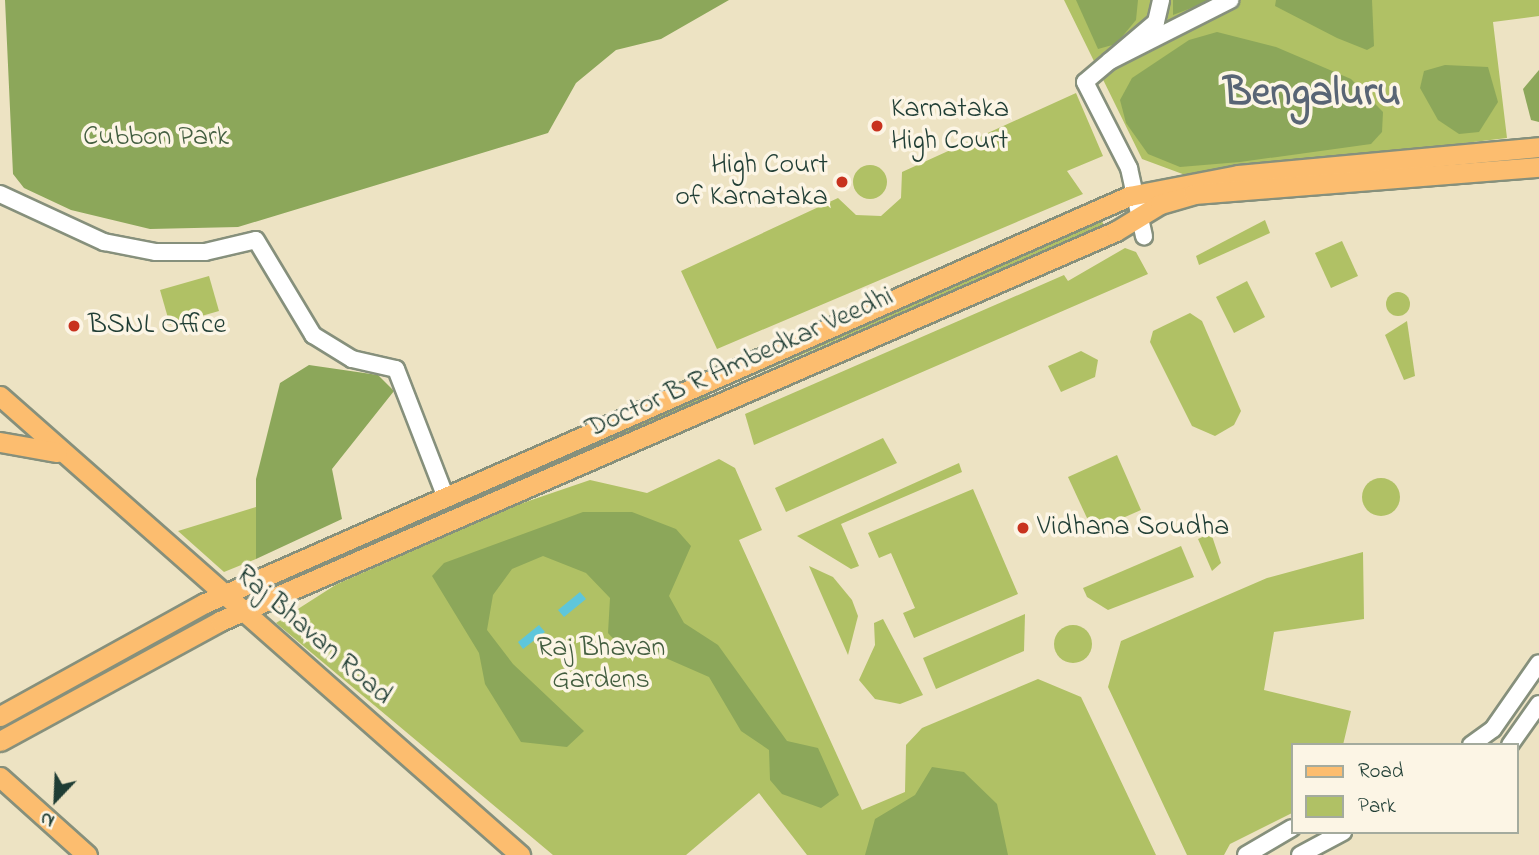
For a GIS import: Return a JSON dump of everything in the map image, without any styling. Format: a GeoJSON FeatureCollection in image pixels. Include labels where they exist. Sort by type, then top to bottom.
{"type":"FeatureCollection","features":[{"type":"Feature","properties":{"kind":"main road","name":"Doctor B R Ambedkar Veedhi"},"geometry":{"type":"LineString","coordinates":[[0,716],[222,595],[1134,195],[1238,175],[1539,147]]}},
{"type":"Feature","properties":{"kind":"main road","name":"Doctor B R Ambedkar Veedhi"},"geometry":{"type":"LineString","coordinates":[[0,741],[241,612],[1194,194],[1539,167]]}},
{"type":"Feature","properties":{"kind":"main road","name":"Raj Bhavan Road"},"geometry":{"type":"LineString","coordinates":[[0,396],[241,612],[520,855]]}},
{"type":"Feature","properties":{"kind":"main road"},"geometry":{"type":"LineString","coordinates":[[0,432],[18,412]]}},
{"type":"Feature","properties":{"kind":"main road"},"geometry":{"type":"LineString","coordinates":[[0,442],[36,445],[71,458]]}},
{"type":"Feature","properties":{"kind":"main road"},"geometry":{"type":"LineString","coordinates":[[443,525],[445,498],[469,514]]}},
{"type":"Feature","properties":{"kind":"main road"},"geometry":{"type":"LineString","coordinates":[[271,637],[270,614],[302,587]]}},
{"type":"Feature","properties":{"kind":"main road"},"geometry":{"type":"LineString","coordinates":[[0,777],[87,855]]}},
{"type":"Feature","properties":{"kind":"street"},"geometry":{"type":"LineString","coordinates":[[1140,218],[1134,195],[1087,102],[1085,82],[1156,22],[1161,0]]}},
{"type":"Feature","properties":{"kind":"street"},"geometry":{"type":"LineString","coordinates":[[1110,61],[1230,0]]}},
{"type":"Feature","properties":{"kind":"street"},"geometry":{"type":"LineString","coordinates":[[0,194],[117,245],[205,252],[256,240],[313,335],[352,359],[396,369],[445,498]]}},
{"type":"Feature","properties":{"kind":"street"},"geometry":{"type":"LineString","coordinates":[[1474,743],[1493,729],[1539,663]]}},
{"type":"Feature","properties":{"kind":"street"},"geometry":{"type":"LineString","coordinates":[[1511,743],[1539,704]]}},
{"type":"Feature","properties":{"kind":"street"},"geometry":{"type":"LineString","coordinates":[[1246,855],[1290,829]]}},
{"type":"Feature","properties":{"kind":"street"},"geometry":{"type":"LineString","coordinates":[[1300,855],[1339,834]]}},
{"type":"Feature","properties":{"kind":"green space","name":"Cubbon Park"},"geometry":{"type":"Polygon","coordinates":[[[5,0],[729,0],[661,39],[616,50],[576,83],[548,133],[238,227],[150,229],[71,210],[24,188],[13,174],[5,0]]]}},
{"type":"Feature","properties":{"kind":"green space"},"geometry":{"type":"Polygon","coordinates":[[[1064,0],[1539,0],[1539,16],[1493,22],[1507,138],[1188,176],[1142,159],[1064,0]]]}},
{"type":"Feature","properties":{"kind":"green space"},"geometry":{"type":"Polygon","coordinates":[[[1076,0],[1138,0],[1136,20],[1116,44],[1098,49],[1076,0]]]}},
{"type":"Feature","properties":{"kind":"green space"},"geometry":{"type":"Polygon","coordinates":[[[1173,0],[1212,0],[1173,15],[1173,0]]]}},
{"type":"Feature","properties":{"kind":"green space"},"geometry":{"type":"Polygon","coordinates":[[[1276,0],[1372,0],[1374,46],[1367,50],[1337,38],[1275,6],[1276,0]]]}},
{"type":"Feature","properties":{"kind":"green space"},"geometry":{"type":"Polygon","coordinates":[[[1217,32],[1276,47],[1351,79],[1383,112],[1382,132],[1371,144],[1240,162],[1180,167],[1148,154],[1126,123],[1120,100],[1132,78],[1189,40],[1217,32]]]}},
{"type":"Feature","properties":{"kind":"green space"},"geometry":{"type":"Polygon","coordinates":[[[1445,65],[1488,67],[1498,102],[1479,132],[1459,134],[1438,120],[1420,88],[1424,71],[1445,65]]]}},
{"type":"Feature","properties":{"kind":"green space"},"geometry":{"type":"Polygon","coordinates":[[[1539,70],[1539,122],[1531,120],[1523,89],[1539,70]]]}},
{"type":"Feature","properties":{"kind":"green space"},"geometry":{"type":"Polygon","coordinates":[[[1076,93],[1103,156],[1067,171],[1083,194],[717,349],[681,271],[838,198],[856,215],[881,216],[901,198],[902,172],[1076,93]]]}},
{"type":"Feature","properties":{"kind":"green space"},"geometry":{"type":"Polygon","coordinates":[[[870,165],[882,170],[887,182],[882,194],[870,199],[858,194],[853,182],[858,170],[870,165]]]}},
{"type":"Feature","properties":{"kind":"green space"},"geometry":{"type":"Polygon","coordinates":[[[1100,219],[1105,226],[726,387],[729,383],[1100,219]]]}},
{"type":"Feature","properties":{"kind":"green space"},"geometry":{"type":"Polygon","coordinates":[[[1265,220],[1270,233],[1199,265],[1196,256],[1265,220]]]}},
{"type":"Feature","properties":{"kind":"green space"},"geometry":{"type":"Polygon","coordinates":[[[1342,241],[1358,276],[1331,288],[1315,253],[1342,241]]]}},
{"type":"Feature","properties":{"kind":"green space"},"geometry":{"type":"Polygon","coordinates":[[[1125,248],[1136,252],[1148,274],[754,445],[745,414],[1064,275],[1068,281],[1125,248]]]}},
{"type":"Feature","properties":{"kind":"green space"},"geometry":{"type":"Polygon","coordinates":[[[209,276],[219,311],[170,325],[160,290],[209,276]]]}},
{"type":"Feature","properties":{"kind":"green space"},"geometry":{"type":"Polygon","coordinates":[[[1247,281],[1265,317],[1234,333],[1216,297],[1247,281]]]}},
{"type":"Feature","properties":{"kind":"green space"},"geometry":{"type":"Polygon","coordinates":[[[1398,292],[1406,296],[1410,304],[1406,312],[1398,316],[1390,312],[1386,304],[1390,296],[1398,292]]]}},
{"type":"Feature","properties":{"kind":"green space"},"geometry":{"type":"Polygon","coordinates":[[[1190,313],[1202,321],[1241,411],[1234,425],[1215,436],[1192,426],[1150,342],[1153,331],[1190,313]]]}},
{"type":"Feature","properties":{"kind":"green space"},"geometry":{"type":"Polygon","coordinates":[[[1407,321],[1415,376],[1404,380],[1385,335],[1407,321]]]}},
{"type":"Feature","properties":{"kind":"green space"},"geometry":{"type":"Polygon","coordinates":[[[1081,351],[1098,360],[1095,377],[1061,392],[1048,366],[1081,351]]]}},
{"type":"Feature","properties":{"kind":"green space"},"geometry":{"type":"Polygon","coordinates":[[[309,365],[378,375],[394,391],[332,469],[342,519],[256,559],[256,479],[280,383],[309,365]]]}},
{"type":"Feature","properties":{"kind":"green space"},"geometry":{"type":"Polygon","coordinates":[[[705,393],[709,400],[474,500],[473,495],[705,393]]]}},
{"type":"Feature","properties":{"kind":"green space"},"geometry":{"type":"Polygon","coordinates":[[[883,438],[897,463],[786,512],[775,488],[883,438]]]}},
{"type":"Feature","properties":{"kind":"green space"},"geometry":{"type":"Polygon","coordinates":[[[1117,455],[1141,510],[1093,531],[1068,477],[1117,455]]]}},
{"type":"Feature","properties":{"kind":"green space","name":"Raj Bhavan Gardens"},"geometry":{"type":"Polygon","coordinates":[[[719,459],[735,468],[762,530],[739,540],[862,810],[905,792],[906,745],[922,728],[1038,679],[1081,697],[1156,855],[807,855],[759,793],[686,855],[553,855],[276,623],[337,584],[514,506],[590,480],[647,493],[719,459]]]}},
{"type":"Feature","properties":{"kind":"green space"},"geometry":{"type":"Polygon","coordinates":[[[959,463],[962,472],[841,524],[859,566],[851,569],[797,536],[959,463]]]}},
{"type":"Feature","properties":{"kind":"green space"},"geometry":{"type":"Polygon","coordinates":[[[1381,478],[1394,484],[1400,497],[1394,510],[1381,516],[1368,510],[1362,497],[1368,484],[1381,478]]]}},
{"type":"Feature","properties":{"kind":"green space"},"geometry":{"type":"Polygon","coordinates":[[[973,489],[1018,594],[914,638],[903,613],[915,608],[891,553],[879,558],[868,533],[973,489]]]}},
{"type":"Feature","properties":{"kind":"green space"},"geometry":{"type":"Polygon","coordinates":[[[256,507],[256,559],[224,572],[178,531],[256,507]]]}},
{"type":"Feature","properties":{"kind":"green space"},"geometry":{"type":"Polygon","coordinates":[[[583,512],[632,512],[676,529],[691,546],[669,596],[684,623],[718,645],[787,741],[818,748],[839,795],[821,808],[782,794],[770,780],[769,750],[741,731],[709,677],[645,649],[619,645],[608,633],[610,598],[586,573],[543,556],[512,569],[493,595],[487,630],[513,664],[584,731],[567,747],[521,742],[485,684],[479,653],[432,576],[444,563],[583,512]]]}},
{"type":"Feature","properties":{"kind":"green space"},"geometry":{"type":"Polygon","coordinates":[[[428,513],[433,518],[261,592],[260,588],[428,513]]]}},
{"type":"Feature","properties":{"kind":"green space"},"geometry":{"type":"Polygon","coordinates":[[[1211,533],[1221,563],[1212,571],[1198,539],[1211,533]]]}},
{"type":"Feature","properties":{"kind":"green space"},"geometry":{"type":"Polygon","coordinates":[[[1181,546],[1194,577],[1108,610],[1087,597],[1083,588],[1181,546]]]}},
{"type":"Feature","properties":{"kind":"green space"},"geometry":{"type":"Polygon","coordinates":[[[1363,552],[1364,619],[1274,632],[1264,690],[1351,711],[1343,743],[1290,743],[1290,814],[1230,844],[1224,855],[1187,855],[1108,687],[1121,641],[1267,578],[1363,552]]]}},
{"type":"Feature","properties":{"kind":"green space"},"geometry":{"type":"Polygon","coordinates":[[[809,566],[833,577],[852,600],[858,616],[848,655],[809,566]]]}},
{"type":"Feature","properties":{"kind":"green space"},"geometry":{"type":"Polygon","coordinates":[[[210,611],[208,618],[0,735],[0,723],[210,611]]]}},
{"type":"Feature","properties":{"kind":"green space"},"geometry":{"type":"Polygon","coordinates":[[[1025,614],[1024,651],[936,689],[923,658],[1025,614]]]}},
{"type":"Feature","properties":{"kind":"green space"},"geometry":{"type":"Polygon","coordinates":[[[883,619],[923,695],[900,704],[875,699],[859,680],[875,645],[874,623],[883,619]]]}},
{"type":"Feature","properties":{"kind":"green space"},"geometry":{"type":"Polygon","coordinates":[[[1073,625],[1087,630],[1092,644],[1087,658],[1073,663],[1059,658],[1054,644],[1059,630],[1073,625]]]}},
{"type":"Feature","properties":{"kind":"green space"},"geometry":{"type":"Polygon","coordinates":[[[932,767],[964,772],[997,804],[1008,855],[865,855],[875,819],[915,795],[932,767]]]}},
{"type":"Feature","properties":{"kind":"water"},"geometry":{"type":"Polygon","coordinates":[[[580,592],[586,599],[564,617],[558,610],[580,592]]]}},
{"type":"Feature","properties":{"kind":"water"},"geometry":{"type":"Polygon","coordinates":[[[539,625],[545,632],[523,649],[518,642],[539,625]]]}},
{"type":"Feature","properties":{"kind":"place","name":"Karnataka High Court"},"geometry":{"type":"Point","coordinates":[877,126]}},
{"type":"Feature","properties":{"kind":"place","name":"High Court of Karnataka"},"geometry":{"type":"Point","coordinates":[842,182]}},
{"type":"Feature","properties":{"kind":"place","name":"BSNL Office"},"geometry":{"type":"Point","coordinates":[74,326]}},
{"type":"Feature","properties":{"kind":"place","name":"Vidhana Soudha"},"geometry":{"type":"Point","coordinates":[1023,528]}},
{"type":"Feature","properties":{"kind":"district","name":"Bengaluru"},"geometry":{"type":"Point","coordinates":[1312,94]}}]}
